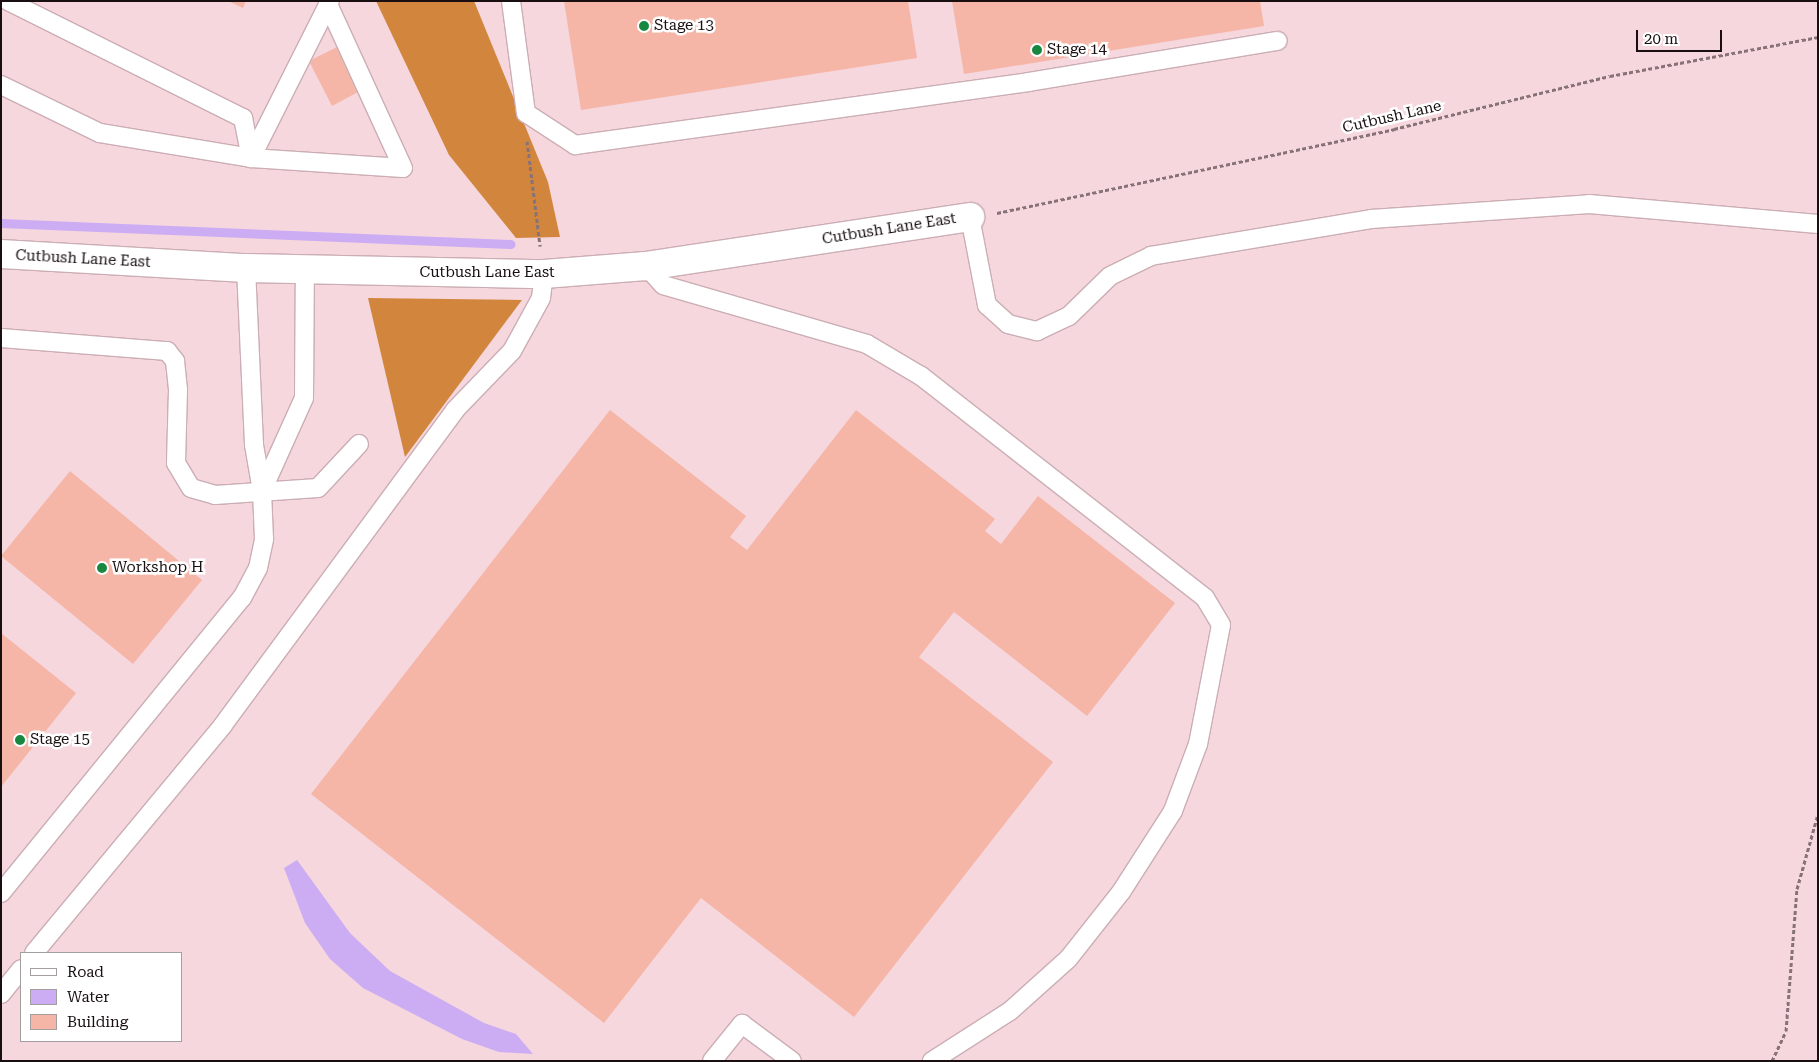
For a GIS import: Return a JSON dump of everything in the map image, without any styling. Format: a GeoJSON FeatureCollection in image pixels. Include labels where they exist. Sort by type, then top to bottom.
{"type":"FeatureCollection","features":[{"type":"Feature","properties":{"kind":"street","name":"Cutbush Lane East"},"geometry":{"type":"LineString","coordinates":[[1,254],[246,268],[544,274],[646,266],[970,217]]}},
{"type":"Feature","properties":{"kind":"lane"},"geometry":{"type":"LineString","coordinates":[[8,1],[243,118],[251,158]]}},
{"type":"Feature","properties":{"kind":"lane"},"geometry":{"type":"LineString","coordinates":[[511,1],[526,113],[575,145],[1029,82],[1278,41]]}},
{"type":"Feature","properties":{"kind":"lane"},"geometry":{"type":"LineString","coordinates":[[251,158],[329,3]]}},
{"type":"Feature","properties":{"kind":"lane"},"geometry":{"type":"LineString","coordinates":[[1,85],[100,133],[251,158],[403,168],[329,3]]}},
{"type":"Feature","properties":{"kind":"lane"},"geometry":{"type":"LineString","coordinates":[[970,217],[987,305],[1008,324],[1037,331],[1070,316],[1110,276],[1151,256],[1370,219],[1589,204],[1818,224]]}},
{"type":"Feature","properties":{"kind":"lane"},"geometry":{"type":"LineString","coordinates":[[646,266],[662,285],[867,344],[921,376],[1206,598],[1221,625],[1198,744],[1173,811],[1121,892],[1068,959],[1010,1011],[932,1061]]}},
{"type":"Feature","properties":{"kind":"lane"},"geometry":{"type":"LineString","coordinates":[[1,893],[242,598],[258,568],[264,540],[262,491],[254,445],[246,268]]}},
{"type":"Feature","properties":{"kind":"lane"},"geometry":{"type":"LineString","coordinates":[[262,491],[304,398],[305,269]]}},
{"type":"Feature","properties":{"kind":"lane"},"geometry":{"type":"LineString","coordinates":[[35,952],[223,725],[455,410],[512,351],[541,298],[544,274]]}},
{"type":"Feature","properties":{"kind":"lane"},"geometry":{"type":"LineString","coordinates":[[1,338],[168,351],[174,362],[178,390],[176,463],[191,488],[215,495],[318,488],[358,444]]}},
{"type":"Feature","properties":{"kind":"lane"},"geometry":{"type":"LineString","coordinates":[[1,994],[20,970]]}},
{"type":"Feature","properties":{"kind":"lane"},"geometry":{"type":"LineString","coordinates":[[712,1061],[742,1024],[792,1061]]}},
{"type":"Feature","properties":{"kind":"path","name":"Cutbush Lane"},"geometry":{"type":"LineString","coordinates":[[970,217],[1026,209],[1394,129],[1610,76],[1818,37]]}},
{"type":"Feature","properties":{"kind":"path"},"geometry":{"type":"LineString","coordinates":[[1772,1061],[1786,1031],[1798,889],[1818,814]]}},
{"type":"Feature","properties":{"kind":"shaded area"},"geometry":{"type":"Polygon","coordinates":[[[376,1],[474,1],[548,182],[560,237],[516,238],[449,155],[376,1]]]}},
{"type":"Feature","properties":{"kind":"shaded area"},"geometry":{"type":"Polygon","coordinates":[[[368,298],[522,300],[405,457],[368,298]]]}},
{"type":"Feature","properties":{"kind":"water"},"geometry":{"type":"Polygon","coordinates":[[[297,860],[350,933],[390,971],[484,1023],[516,1034],[533,1054],[499,1052],[462,1039],[363,988],[330,959],[305,923],[284,868],[297,860]]]}},
{"type":"Feature","properties":{"kind":"building"},"geometry":{"type":"Polygon","coordinates":[[[228,1],[246,1],[243,8],[228,1]]]}},
{"type":"Feature","properties":{"kind":"building"},"geometry":{"type":"Polygon","coordinates":[[[564,1],[908,1],[917,58],[581,110],[564,1]]]}},
{"type":"Feature","properties":{"kind":"building","name":"Stage 14"},"geometry":{"type":"Polygon","coordinates":[[[952,1],[1260,1],[1264,26],[964,74],[952,1]]]}},
{"type":"Feature","properties":{"kind":"building"},"geometry":{"type":"Polygon","coordinates":[[[337,47],[360,91],[332,106],[309,61],[337,47]]]}},
{"type":"Feature","properties":{"kind":"building"},"geometry":{"type":"Polygon","coordinates":[[[610,410],[746,516],[730,537],[747,550],[856,410],[995,519],[985,531],[1001,544],[1038,496],[1175,603],[1087,716],[954,612],[919,657],[1053,762],[854,1017],[701,898],[604,1023],[311,794],[610,410]]]}},
{"type":"Feature","properties":{"kind":"building","name":"Workshop H"},"geometry":{"type":"Polygon","coordinates":[[[70,471],[202,580],[133,664],[1,556],[70,471]]]}},
{"type":"Feature","properties":{"kind":"building","name":"Stage 15"},"geometry":{"type":"Polygon","coordinates":[[[1,633],[76,693],[1,787],[1,633]]]}},
{"type":"Feature","properties":{"kind":"waterway"},"geometry":{"type":"LineString","coordinates":[[1,223],[511,244]]}},
{"type":"Feature","properties":{"kind":"place","name":"Stage 13"},"geometry":{"type":"Point","coordinates":[644,26]}},
{"type":"Feature","properties":{"kind":"place","name":"Stage 14"},"geometry":{"type":"Point","coordinates":[1037,50]}},
{"type":"Feature","properties":{"kind":"place","name":"Workshop H"},"geometry":{"type":"Point","coordinates":[102,568]}},
{"type":"Feature","properties":{"kind":"place","name":"Stage 15"},"geometry":{"type":"Point","coordinates":[20,740]}}]}
